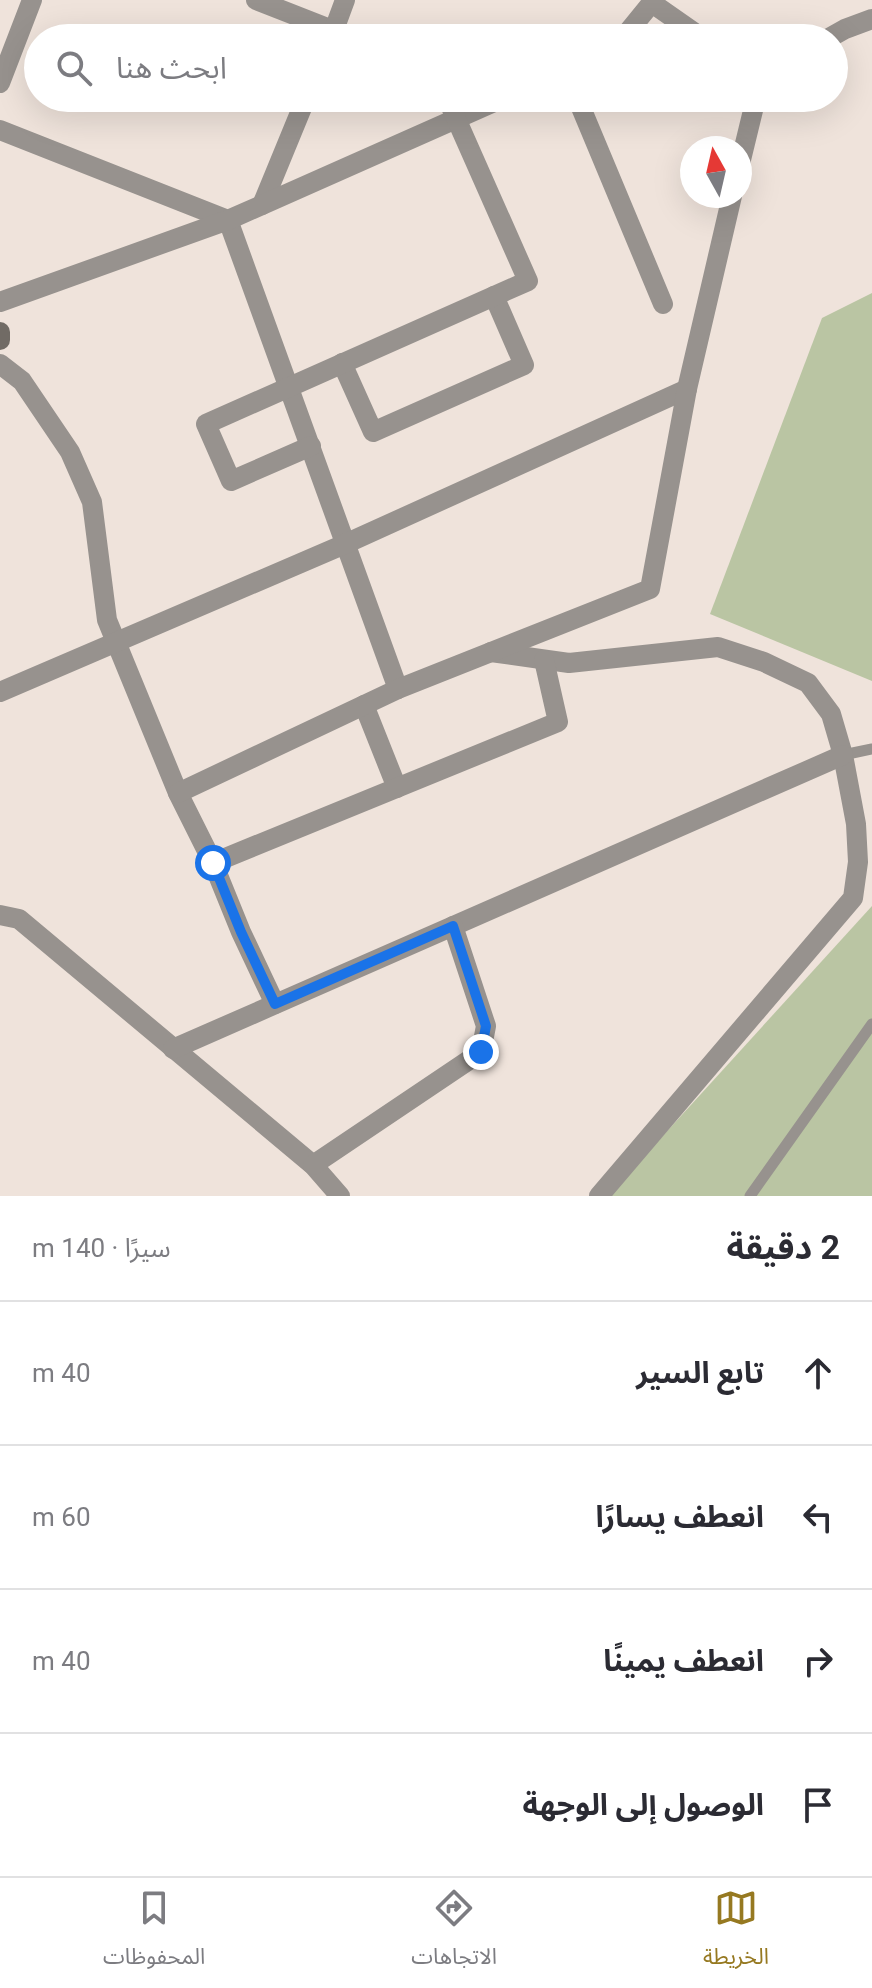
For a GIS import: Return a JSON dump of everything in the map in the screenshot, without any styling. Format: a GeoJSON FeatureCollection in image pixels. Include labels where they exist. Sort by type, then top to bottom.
{"type":"FeatureCollection","features":[{"type":"Feature","properties":{"kind":"main road"},"geometry":{"type":"LineString","coordinates":[[0,332],[0,340]]}},
{"type":"Feature","properties":{"kind":"street"},"geometry":{"type":"LineString","coordinates":[[0,83],[32,0]]}},
{"type":"Feature","properties":{"kind":"street"},"geometry":{"type":"LineString","coordinates":[[256,0],[314,24]]}},
{"type":"Feature","properties":{"kind":"street"},"geometry":{"type":"LineString","coordinates":[[342,24],[345,0]]}},
{"type":"Feature","properties":{"kind":"street"},"geometry":{"type":"LineString","coordinates":[[635,24],[653,2],[683,24]]}},
{"type":"Feature","properties":{"kind":"street"},"geometry":{"type":"LineString","coordinates":[[848,28],[872,19]]}},
{"type":"Feature","properties":{"kind":"street"},"geometry":{"type":"LineString","coordinates":[[262,205],[300,112]]}},
{"type":"Feature","properties":{"kind":"street"},"geometry":{"type":"LineString","coordinates":[[311,446],[231,481],[206,424],[528,281],[453,112]]}},
{"type":"Feature","properties":{"kind":"street"},"geometry":{"type":"LineString","coordinates":[[0,302],[228,220],[472,112]]}},
{"type":"Feature","properties":{"kind":"street"},"geometry":{"type":"LineString","coordinates":[[583,112],[663,304]]}},
{"type":"Feature","properties":{"kind":"street"},"geometry":{"type":"LineString","coordinates":[[747,136],[753,112]]}},
{"type":"Feature","properties":{"kind":"street"},"geometry":{"type":"LineString","coordinates":[[0,130],[228,220],[398,689]]}},
{"type":"Feature","properties":{"kind":"street"},"geometry":{"type":"LineString","coordinates":[[178,793],[398,689],[650,589],[687,389],[729,208]]}},
{"type":"Feature","properties":{"kind":"street"},"geometry":{"type":"LineString","coordinates":[[342,363],[373,432],[524,365],[494,296]]}},
{"type":"Feature","properties":{"kind":"street"},"geometry":{"type":"LineString","coordinates":[[0,364],[22,381],[70,452],[92,502],[107,620],[178,793],[213,863],[275,1004]]}},
{"type":"Feature","properties":{"kind":"street"},"geometry":{"type":"LineString","coordinates":[[0,692],[345,544],[687,389]]}},
{"type":"Feature","properties":{"kind":"street"},"geometry":{"type":"LineString","coordinates":[[491,652],[569,663],[718,647],[764,662],[808,683],[831,714],[843,755],[856,824],[858,862],[853,898],[599,1196]]}},
{"type":"Feature","properties":{"kind":"street"},"geometry":{"type":"LineString","coordinates":[[213,863],[558,722],[544,660]]}},
{"type":"Feature","properties":{"kind":"street"},"geometry":{"type":"LineString","coordinates":[[364,705],[397,788]]}},
{"type":"Feature","properties":{"kind":"street"},"geometry":{"type":"LineString","coordinates":[[173,1049],[843,755]]}},
{"type":"Feature","properties":{"kind":"street"},"geometry":{"type":"LineString","coordinates":[[0,915],[19,919],[313,1165],[340,1196]]}},
{"type":"Feature","properties":{"kind":"street"},"geometry":{"type":"LineString","coordinates":[[313,1165],[481,1052],[486,1026],[453,926]]}},
{"type":"Feature","properties":{"kind":"lane"},"geometry":{"type":"LineString","coordinates":[[843,755],[872,749]]}},
{"type":"Feature","properties":{"kind":"lane"},"geometry":{"type":"LineString","coordinates":[[750,1196],[872,1024]]}},
{"type":"Feature","properties":{"kind":"green space"},"geometry":{"type":"Polygon","coordinates":[[[872,293],[872,681],[710,614],[822,318],[872,293]]]}},
{"type":"Feature","properties":{"kind":"green space"},"geometry":{"type":"Polygon","coordinates":[[[872,906],[872,1196],[608,1196],[872,906]]]}},
{"type":"Feature","properties":{"kind":"route"},"geometry":{"type":"LineString","coordinates":[[213,863],[275,1004],[453,926],[486,1026],[481,1052]]}}]}
